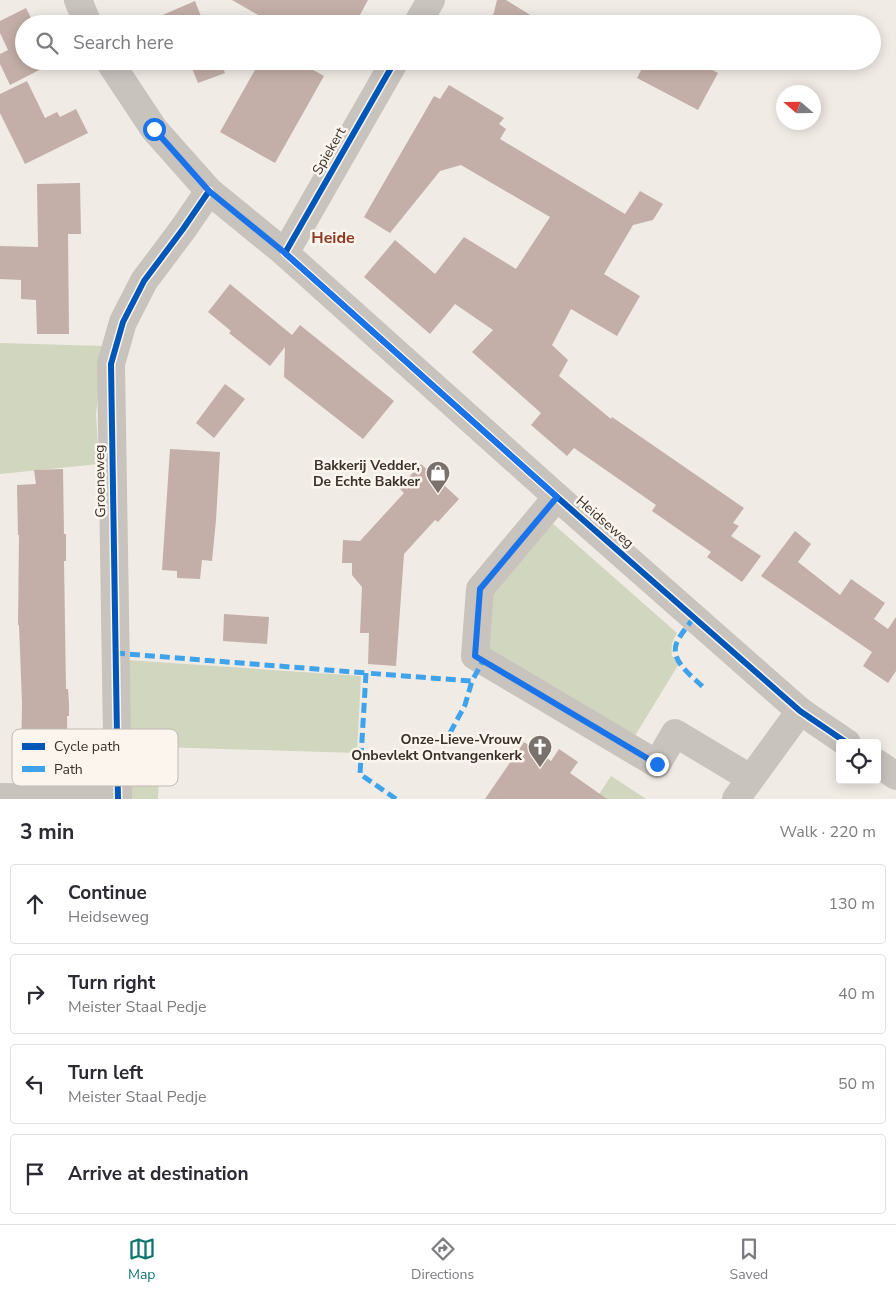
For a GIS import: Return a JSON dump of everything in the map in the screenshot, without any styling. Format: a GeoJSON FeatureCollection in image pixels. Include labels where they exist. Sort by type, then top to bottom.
{"type":"FeatureCollection","features":[{"type":"Feature","properties":{"kind":"street"},"geometry":{"type":"LineString","coordinates":[[78,0],[84,15]]}},
{"type":"Feature","properties":{"kind":"street"},"geometry":{"type":"LineString","coordinates":[[422,15],[431,0]]}},
{"type":"Feature","properties":{"kind":"street","name":"Heidseweg"},"geometry":{"type":"LineString","coordinates":[[115,70],[154,129],[209,191],[285,253],[557,497],[800,710],[841,739]]}},
{"type":"Feature","properties":{"kind":"street","name":"Spiekert"},"geometry":{"type":"LineString","coordinates":[[285,253],[390,70]]}},
{"type":"Feature","properties":{"kind":"street","name":"Groeneweg"},"geometry":{"type":"LineString","coordinates":[[117,729],[111,364],[123,322],[144,282],[184,229],[209,191]]}},
{"type":"Feature","properties":{"kind":"street"},"geometry":{"type":"LineString","coordinates":[[557,497],[480,589],[475,656],[657,764],[675,733],[743,789],[800,710]]}},
{"type":"Feature","properties":{"kind":"street"},"geometry":{"type":"LineString","coordinates":[[881,767],[896,776]]}},
{"type":"Feature","properties":{"kind":"street","name":"Groeneweg"},"geometry":{"type":"LineString","coordinates":[[118,786],[118,799]]}},
{"type":"Feature","properties":{"kind":"street"},"geometry":{"type":"LineString","coordinates":[[0,797],[118,799]]}},
{"type":"Feature","properties":{"kind":"green space"},"geometry":{"type":"Polygon","coordinates":[[[0,343],[104,346],[96,414],[99,464],[0,474],[0,343]]]}},
{"type":"Feature","properties":{"kind":"green space"},"geometry":{"type":"Polygon","coordinates":[[[551,522],[677,633],[672,644],[672,656],[680,662],[633,739],[485,650],[484,597],[551,522]]]}},
{"type":"Feature","properties":{"kind":"green space"},"geometry":{"type":"Polygon","coordinates":[[[127,660],[361,676],[357,753],[178,748],[178,729],[128,729],[127,660]]]}},
{"type":"Feature","properties":{"kind":"green space"},"geometry":{"type":"Polygon","coordinates":[[[611,776],[646,799],[596,799],[611,776]]]}},
{"type":"Feature","properties":{"kind":"green space"},"geometry":{"type":"Polygon","coordinates":[[[129,786],[158,786],[158,799],[129,799],[129,786]]]}},
{"type":"Feature","properties":{"kind":"building"},"geometry":{"type":"Polygon","coordinates":[[[232,0],[368,0],[360,15],[258,15],[232,0]]]}},
{"type":"Feature","properties":{"kind":"building"},"geometry":{"type":"Polygon","coordinates":[[[497,0],[506,0],[530,15],[493,15],[497,0]]]}},
{"type":"Feature","properties":{"kind":"building"},"geometry":{"type":"Polygon","coordinates":[[[195,1],[200,15],[163,15],[195,1]]]}},
{"type":"Feature","properties":{"kind":"building"},"geometry":{"type":"Polygon","coordinates":[[[26,8],[30,15],[15,15],[15,70],[39,70],[10,85],[0,64],[0,54],[8,50],[0,33],[0,21],[26,8]]]}},
{"type":"Feature","properties":{"kind":"building"},"geometry":{"type":"Polygon","coordinates":[[[193,70],[224,70],[225,73],[198,83],[193,70]]]}},
{"type":"Feature","properties":{"kind":"building"},"geometry":{"type":"Polygon","coordinates":[[[255,70],[313,70],[324,76],[275,163],[220,132],[255,70]]]}},
{"type":"Feature","properties":{"kind":"building"},"geometry":{"type":"Polygon","coordinates":[[[641,70],[712,70],[718,73],[698,110],[637,78],[641,70]]]}},
{"type":"Feature","properties":{"kind":"building"},"geometry":{"type":"Polygon","coordinates":[[[27,81],[45,118],[57,112],[60,117],[76,109],[88,133],[25,164],[0,113],[0,94],[27,81]]]}},
{"type":"Feature","properties":{"kind":"building"},"geometry":{"type":"Polygon","coordinates":[[[449,85],[504,118],[499,124],[506,129],[500,139],[625,214],[640,191],[663,204],[653,220],[633,225],[604,274],[640,296],[617,336],[571,309],[552,345],[568,360],[559,376],[611,419],[612,417],[744,508],[733,523],[739,526],[731,536],[761,556],[742,582],[707,557],[711,552],[652,511],[656,505],[574,448],[567,456],[531,425],[541,413],[472,352],[493,330],[455,304],[430,334],[364,277],[395,240],[435,274],[464,237],[516,269],[550,217],[461,165],[440,171],[390,233],[364,217],[434,96],[440,99],[449,85]]]}},
{"type":"Feature","properties":{"kind":"building"},"geometry":{"type":"Polygon","coordinates":[[[80,183],[81,234],[68,234],[69,334],[37,334],[36,300],[21,299],[21,280],[0,279],[0,246],[38,247],[37,184],[80,183]]]}},
{"type":"Feature","properties":{"kind":"building"},"geometry":{"type":"Polygon","coordinates":[[[230,284],[292,335],[300,325],[394,401],[363,439],[284,377],[285,347],[270,366],[229,333],[231,331],[208,312],[230,284]]]}},
{"type":"Feature","properties":{"kind":"building"},"geometry":{"type":"Polygon","coordinates":[[[225,384],[245,399],[214,438],[196,423],[225,384]]]}},
{"type":"Feature","properties":{"kind":"building"},"geometry":{"type":"Polygon","coordinates":[[[170,449],[220,452],[212,561],[202,560],[200,579],[177,578],[177,571],[162,570],[170,449]]]}},
{"type":"Feature","properties":{"kind":"building"},"geometry":{"type":"Polygon","coordinates":[[[421,464],[459,499],[438,522],[435,520],[404,554],[396,666],[368,664],[369,633],[360,633],[362,587],[352,575],[352,563],[342,563],[343,540],[360,541],[404,493],[399,488],[421,464]]]}},
{"type":"Feature","properties":{"kind":"building"},"geometry":{"type":"Polygon","coordinates":[[[63,469],[64,534],[66,534],[66,561],[64,561],[66,689],[68,689],[69,703],[67,729],[22,729],[18,625],[19,535],[17,485],[36,484],[34,470],[63,469]]]}},
{"type":"Feature","properties":{"kind":"building"},"geometry":{"type":"Polygon","coordinates":[[[795,531],[811,544],[798,562],[840,595],[851,579],[885,603],[874,619],[888,629],[896,617],[896,671],[888,683],[863,666],[872,652],[761,576],[795,531]]]}},
{"type":"Feature","properties":{"kind":"building"},"geometry":{"type":"Polygon","coordinates":[[[224,614],[269,617],[267,644],[223,641],[224,614]]]}},
{"type":"Feature","properties":{"kind":"building","name":"Onze-Lieve-Vrouw Onbevlekt Ontvangenkerk"},"geometry":{"type":"Polygon","coordinates":[[[524,742],[551,761],[559,749],[578,762],[570,773],[607,799],[485,799],[524,742]]]}},
{"type":"Feature","properties":{"kind":"marked path"},"geometry":{"type":"LineString","coordinates":[[694,617],[681,634],[675,647],[678,660],[682,666],[703,687]]}},
{"type":"Feature","properties":{"kind":"marked path"},"geometry":{"type":"LineString","coordinates":[[115,653],[366,673]]}},
{"type":"Feature","properties":{"kind":"marked path"},"geometry":{"type":"LineString","coordinates":[[396,799],[360,774],[366,673],[472,681],[483,661]]}},
{"type":"Feature","properties":{"kind":"marked path"},"geometry":{"type":"LineString","coordinates":[[450,733],[465,705],[472,681]]}},
{"type":"Feature","properties":{"kind":"cycle path"},"geometry":{"type":"LineString","coordinates":[[390,70],[285,253],[557,497],[800,711],[841,739]]}},
{"type":"Feature","properties":{"kind":"cycle path"},"geometry":{"type":"LineString","coordinates":[[117,729],[111,364],[123,322],[144,281],[209,191]]}},
{"type":"Feature","properties":{"kind":"cycle path"},"geometry":{"type":"LineString","coordinates":[[118,786],[118,799]]}},
{"type":"Feature","properties":{"kind":"place","name":"Bakkerij Vedder, De Echte Bakker"},"geometry":{"type":"Point","coordinates":[438,494]}},
{"type":"Feature","properties":{"kind":"place","name":"Onze-Lieve-Vrouw Onbevlekt Ontvangenkerk"},"geometry":{"type":"Point","coordinates":[540,768]}},
{"type":"Feature","properties":{"kind":"district","name":"Heide"},"geometry":{"type":"Point","coordinates":[333,238]}},
{"type":"Feature","properties":{"kind":"route"},"geometry":{"type":"LineString","coordinates":[[154,129],[209,191],[285,253],[557,497],[480,589],[475,656],[657,764]]}}]}
